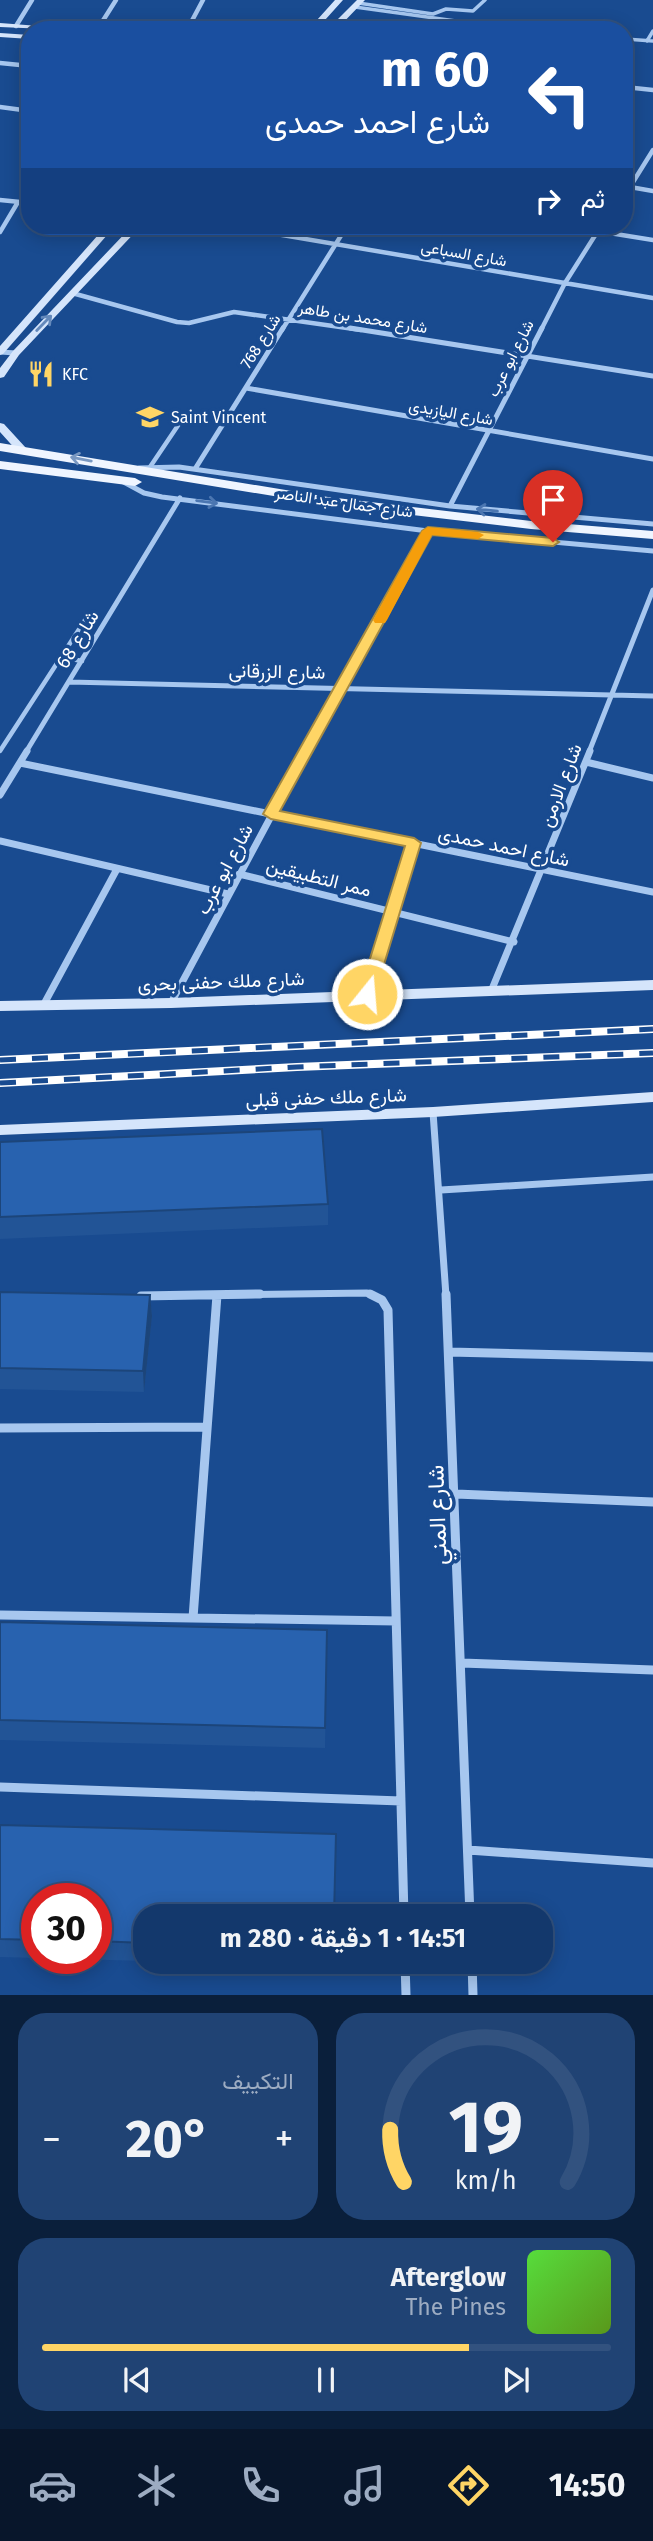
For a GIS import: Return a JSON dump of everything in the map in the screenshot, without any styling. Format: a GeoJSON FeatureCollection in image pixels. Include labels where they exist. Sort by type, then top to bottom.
{"type":"FeatureCollection","features":[{"type":"Feature","properties":{"kind":"main road","name":"شارع جمال عبد الناصر"},"geometry":{"type":"LineString","coordinates":[[0,447],[123,474],[189,484]]}},
{"type":"Feature","properties":{"kind":"main road","name":"شارع جمال عبد الناصر"},"geometry":{"type":"LineString","coordinates":[[3,467],[123,474]]}},
{"type":"Feature","properties":{"kind":"main road"},"geometry":{"type":"LineString","coordinates":[[189,484],[504,522],[653,535]]}},
{"type":"Feature","properties":{"kind":"main road"},"geometry":{"type":"LineString","coordinates":[[189,484],[322,509],[530,533],[653,543]]}},
{"type":"Feature","properties":{"kind":"street"},"geometry":{"type":"LineString","coordinates":[[16,26],[32,0]]}},
{"type":"Feature","properties":{"kind":"street"},"geometry":{"type":"LineString","coordinates":[[103,21],[116,0]]}},
{"type":"Feature","properties":{"kind":"street"},"geometry":{"type":"LineString","coordinates":[[192,21],[203,0]]}},
{"type":"Feature","properties":{"kind":"street"},"geometry":{"type":"LineString","coordinates":[[320,21],[339,0]]}},
{"type":"Feature","properties":{"kind":"street"},"geometry":{"type":"LineString","coordinates":[[340,21],[358,3]]}},
{"type":"Feature","properties":{"kind":"street"},"geometry":{"type":"LineString","coordinates":[[0,25],[21,26]]}},
{"type":"Feature","properties":{"kind":"street"},"geometry":{"type":"LineString","coordinates":[[0,35],[21,36]]}},
{"type":"Feature","properties":{"kind":"street"},"geometry":{"type":"LineString","coordinates":[[0,63],[21,65]]}},
{"type":"Feature","properties":{"kind":"street"},"geometry":{"type":"LineString","coordinates":[[633,88],[653,90]]}},
{"type":"Feature","properties":{"kind":"street"},"geometry":{"type":"LineString","coordinates":[[0,107],[21,110]]}},
{"type":"Feature","properties":{"kind":"street"},"geometry":{"type":"LineString","coordinates":[[633,182],[653,150]]}},
{"type":"Feature","properties":{"kind":"street"},"geometry":{"type":"LineString","coordinates":[[633,188],[653,191]]}},
{"type":"Feature","properties":{"kind":"street"},"geometry":{"type":"LineString","coordinates":[[0,200],[21,202]]}},
{"type":"Feature","properties":{"kind":"street"},"geometry":{"type":"LineString","coordinates":[[0,232],[18,202]]}},
{"type":"Feature","properties":{"kind":"street"},"geometry":{"type":"LineString","coordinates":[[0,352],[103,235]]}},
{"type":"Feature","properties":{"kind":"street"},"geometry":{"type":"LineString","coordinates":[[0,376],[16,353],[127,235]]}},
{"type":"Feature","properties":{"kind":"street","name":"شارع السباعى"},"geometry":{"type":"LineString","coordinates":[[282,235],[653,298]]}},
{"type":"Feature","properties":{"kind":"street","name":"شارع 768"},"geometry":{"type":"LineString","coordinates":[[189,484],[341,235]]}},
{"type":"Feature","properties":{"kind":"street","name":"شارع ابو عرب"},"geometry":{"type":"LineString","coordinates":[[450,506],[565,283],[595,235]]}},
{"type":"Feature","properties":{"kind":"street"},"geometry":{"type":"LineString","coordinates":[[630,235],[653,240]]}},
{"type":"Feature","properties":{"kind":"street","name":"شارع محمد بن طاهر"},"geometry":{"type":"LineString","coordinates":[[72,293],[177,322],[188,323],[234,312],[289,318],[653,376]]}},
{"type":"Feature","properties":{"kind":"street"},"geometry":{"type":"LineString","coordinates":[[0,352],[16,353]]}},
{"type":"Feature","properties":{"kind":"street","name":"شارع اليازيدى"},"geometry":{"type":"LineString","coordinates":[[246,388],[653,459]]}},
{"type":"Feature","properties":{"kind":"street"},"geometry":{"type":"LineString","coordinates":[[0,426],[22,450]]}},
{"type":"Feature","properties":{"kind":"street","name":"شارع جمال عبد الناصر"},"geometry":{"type":"LineString","coordinates":[[123,474],[150,467],[189,484],[428,531],[653,551]]}},
{"type":"Feature","properties":{"kind":"street","name":"شارع جمال عبد الناصر"},"geometry":{"type":"LineString","coordinates":[[189,484],[653,524]]}},
{"type":"Feature","properties":{"kind":"street","name":"شارع 68"},"geometry":{"type":"LineString","coordinates":[[0,795],[189,484]]}},
{"type":"Feature","properties":{"kind":"street","name":"شارع ابو عرب"},"geometry":{"type":"LineString","coordinates":[[171,1003],[271,814],[343,689],[428,531]]}},
{"type":"Feature","properties":{"kind":"street","name":"شارع الارمن"},"geometry":{"type":"LineString","coordinates":[[492,989],[514,942],[653,590]]}},
{"type":"Feature","properties":{"kind":"street","name":"شارع الزرقانى"},"geometry":{"type":"LineString","coordinates":[[69,682],[653,696]]}},
{"type":"Feature","properties":{"kind":"street"},"geometry":{"type":"LineString","coordinates":[[586,762],[653,778]]}},
{"type":"Feature","properties":{"kind":"street","name":"شارع احمد حمدى"},"geometry":{"type":"LineString","coordinates":[[20,763],[653,892]]}},
{"type":"Feature","properties":{"kind":"street"},"geometry":{"type":"LineString","coordinates":[[0,841],[228,894]]}},
{"type":"Feature","properties":{"kind":"street"},"geometry":{"type":"LineString","coordinates":[[367,994],[414,843]]}},
{"type":"Feature","properties":{"kind":"street"},"geometry":{"type":"LineString","coordinates":[[44,1004],[117,869]]}},
{"type":"Feature","properties":{"kind":"street","name":"ممر التطبيقين"},"geometry":{"type":"LineString","coordinates":[[239,874],[514,942]]}},
{"type":"Feature","properties":{"kind":"street","name":"شارع ملك حفنى بحرى"},"geometry":{"type":"LineString","coordinates":[[0,1006],[171,1003],[653,985]]}},
{"type":"Feature","properties":{"kind":"street","name":"شارع ملك حفنى قبلى"},"geometry":{"type":"LineString","coordinates":[[0,1130],[653,1100]]}},
{"type":"Feature","properties":{"kind":"street","name":"شارع المني"},"geometry":{"type":"LineString","coordinates":[[433,1112],[441,1190],[450,1352],[470,1904]]}},
{"type":"Feature","properties":{"kind":"street"},"geometry":{"type":"LineString","coordinates":[[441,1190],[653,1177]]}},
{"type":"Feature","properties":{"kind":"street"},"geometry":{"type":"LineString","coordinates":[[135,1297],[367,1293],[382,1300],[388,1310],[404,1904]]}},
{"type":"Feature","properties":{"kind":"street"},"geometry":{"type":"LineString","coordinates":[[193,1618],[217,1295]]}},
{"type":"Feature","properties":{"kind":"street"},"geometry":{"type":"LineString","coordinates":[[450,1352],[653,1357]]}},
{"type":"Feature","properties":{"kind":"street"},"geometry":{"type":"LineString","coordinates":[[0,1428],[207,1427]]}},
{"type":"Feature","properties":{"kind":"street"},"geometry":{"type":"LineString","coordinates":[[456,1494],[653,1502]]}},
{"type":"Feature","properties":{"kind":"street"},"geometry":{"type":"LineString","coordinates":[[0,1615],[396,1621]]}},
{"type":"Feature","properties":{"kind":"street"},"geometry":{"type":"LineString","coordinates":[[463,1663],[653,1670]]}},
{"type":"Feature","properties":{"kind":"street"},"geometry":{"type":"LineString","coordinates":[[0,1787],[401,1801]]}},
{"type":"Feature","properties":{"kind":"street"},"geometry":{"type":"LineString","coordinates":[[468,1850],[653,1863]]}},
{"type":"Feature","properties":{"kind":"street"},"geometry":{"type":"LineString","coordinates":[[405,1974],[406,1995]]}},
{"type":"Feature","properties":{"kind":"street"},"geometry":{"type":"LineString","coordinates":[[472,1974],[473,1995]]}},
{"type":"Feature","properties":{"kind":"lane"},"geometry":{"type":"LineString","coordinates":[[358,3],[433,14],[446,9],[473,11],[485,0]]}},
{"type":"Feature","properties":{"kind":"lane"},"geometry":{"type":"LineString","coordinates":[[358,3],[463,21]]}},
{"type":"Feature","properties":{"kind":"lane"},"geometry":{"type":"LineString","coordinates":[[647,41],[653,31]]}},
{"type":"Feature","properties":{"kind":"lane"},"geometry":{"type":"LineString","coordinates":[[633,40],[653,41]]}},
{"type":"Feature","properties":{"kind":"lane"},"geometry":{"type":"LineString","coordinates":[[150,467],[183,418]]}},
{"type":"Feature","properties":{"kind":"lane"},"geometry":{"type":"LineString","coordinates":[[0,751],[89,614]]}},
{"type":"Feature","properties":{"kind":"lane"},"geometry":{"type":"LineString","coordinates":[[61,657],[82,661]]}},
{"type":"Feature","properties":{"kind":"building"},"geometry":{"type":"Polygon","coordinates":[[[322,1129],[328,1204],[0,1217],[0,1142],[322,1129]]]}},
{"type":"Feature","properties":{"kind":"building"},"geometry":{"type":"Polygon","coordinates":[[[0,1292],[150,1295],[143,1371],[0,1368],[0,1292]]]}},
{"type":"Feature","properties":{"kind":"building"},"geometry":{"type":"Polygon","coordinates":[[[0,1622],[327,1630],[325,1728],[0,1720],[0,1622]]]}},
{"type":"Feature","properties":{"kind":"building"},"geometry":{"type":"Polygon","coordinates":[[[0,1825],[336,1834],[334,1904],[133,1904],[133,1943],[112,1942],[112,1883],[21,1883],[21,1940],[0,1939],[0,1825]]]}},
{"type":"Feature","properties":{"kind":"railway"},"geometry":{"type":"LineString","coordinates":[[0,1060],[653,1029]]}},
{"type":"Feature","properties":{"kind":"railway"},"geometry":{"type":"LineString","coordinates":[[0,1083],[297,1067],[653,1053]]}},
{"type":"Feature","properties":{"kind":"slow traffic"},"geometry":{"type":"LineString","coordinates":[[380,620],[428,531],[478,535]]}},
{"type":"Feature","properties":{"kind":"place","name":"KFC"},"geometry":{"type":"Point","coordinates":[41,374]}},
{"type":"Feature","properties":{"kind":"place","name":"Saint Vincent"},"geometry":{"type":"Point","coordinates":[150,417]}},
{"type":"Feature","properties":{"kind":"route"},"geometry":{"type":"LineString","coordinates":[[367,994],[414,843],[271,814],[343,689],[428,531],[553,542]]}}]}
